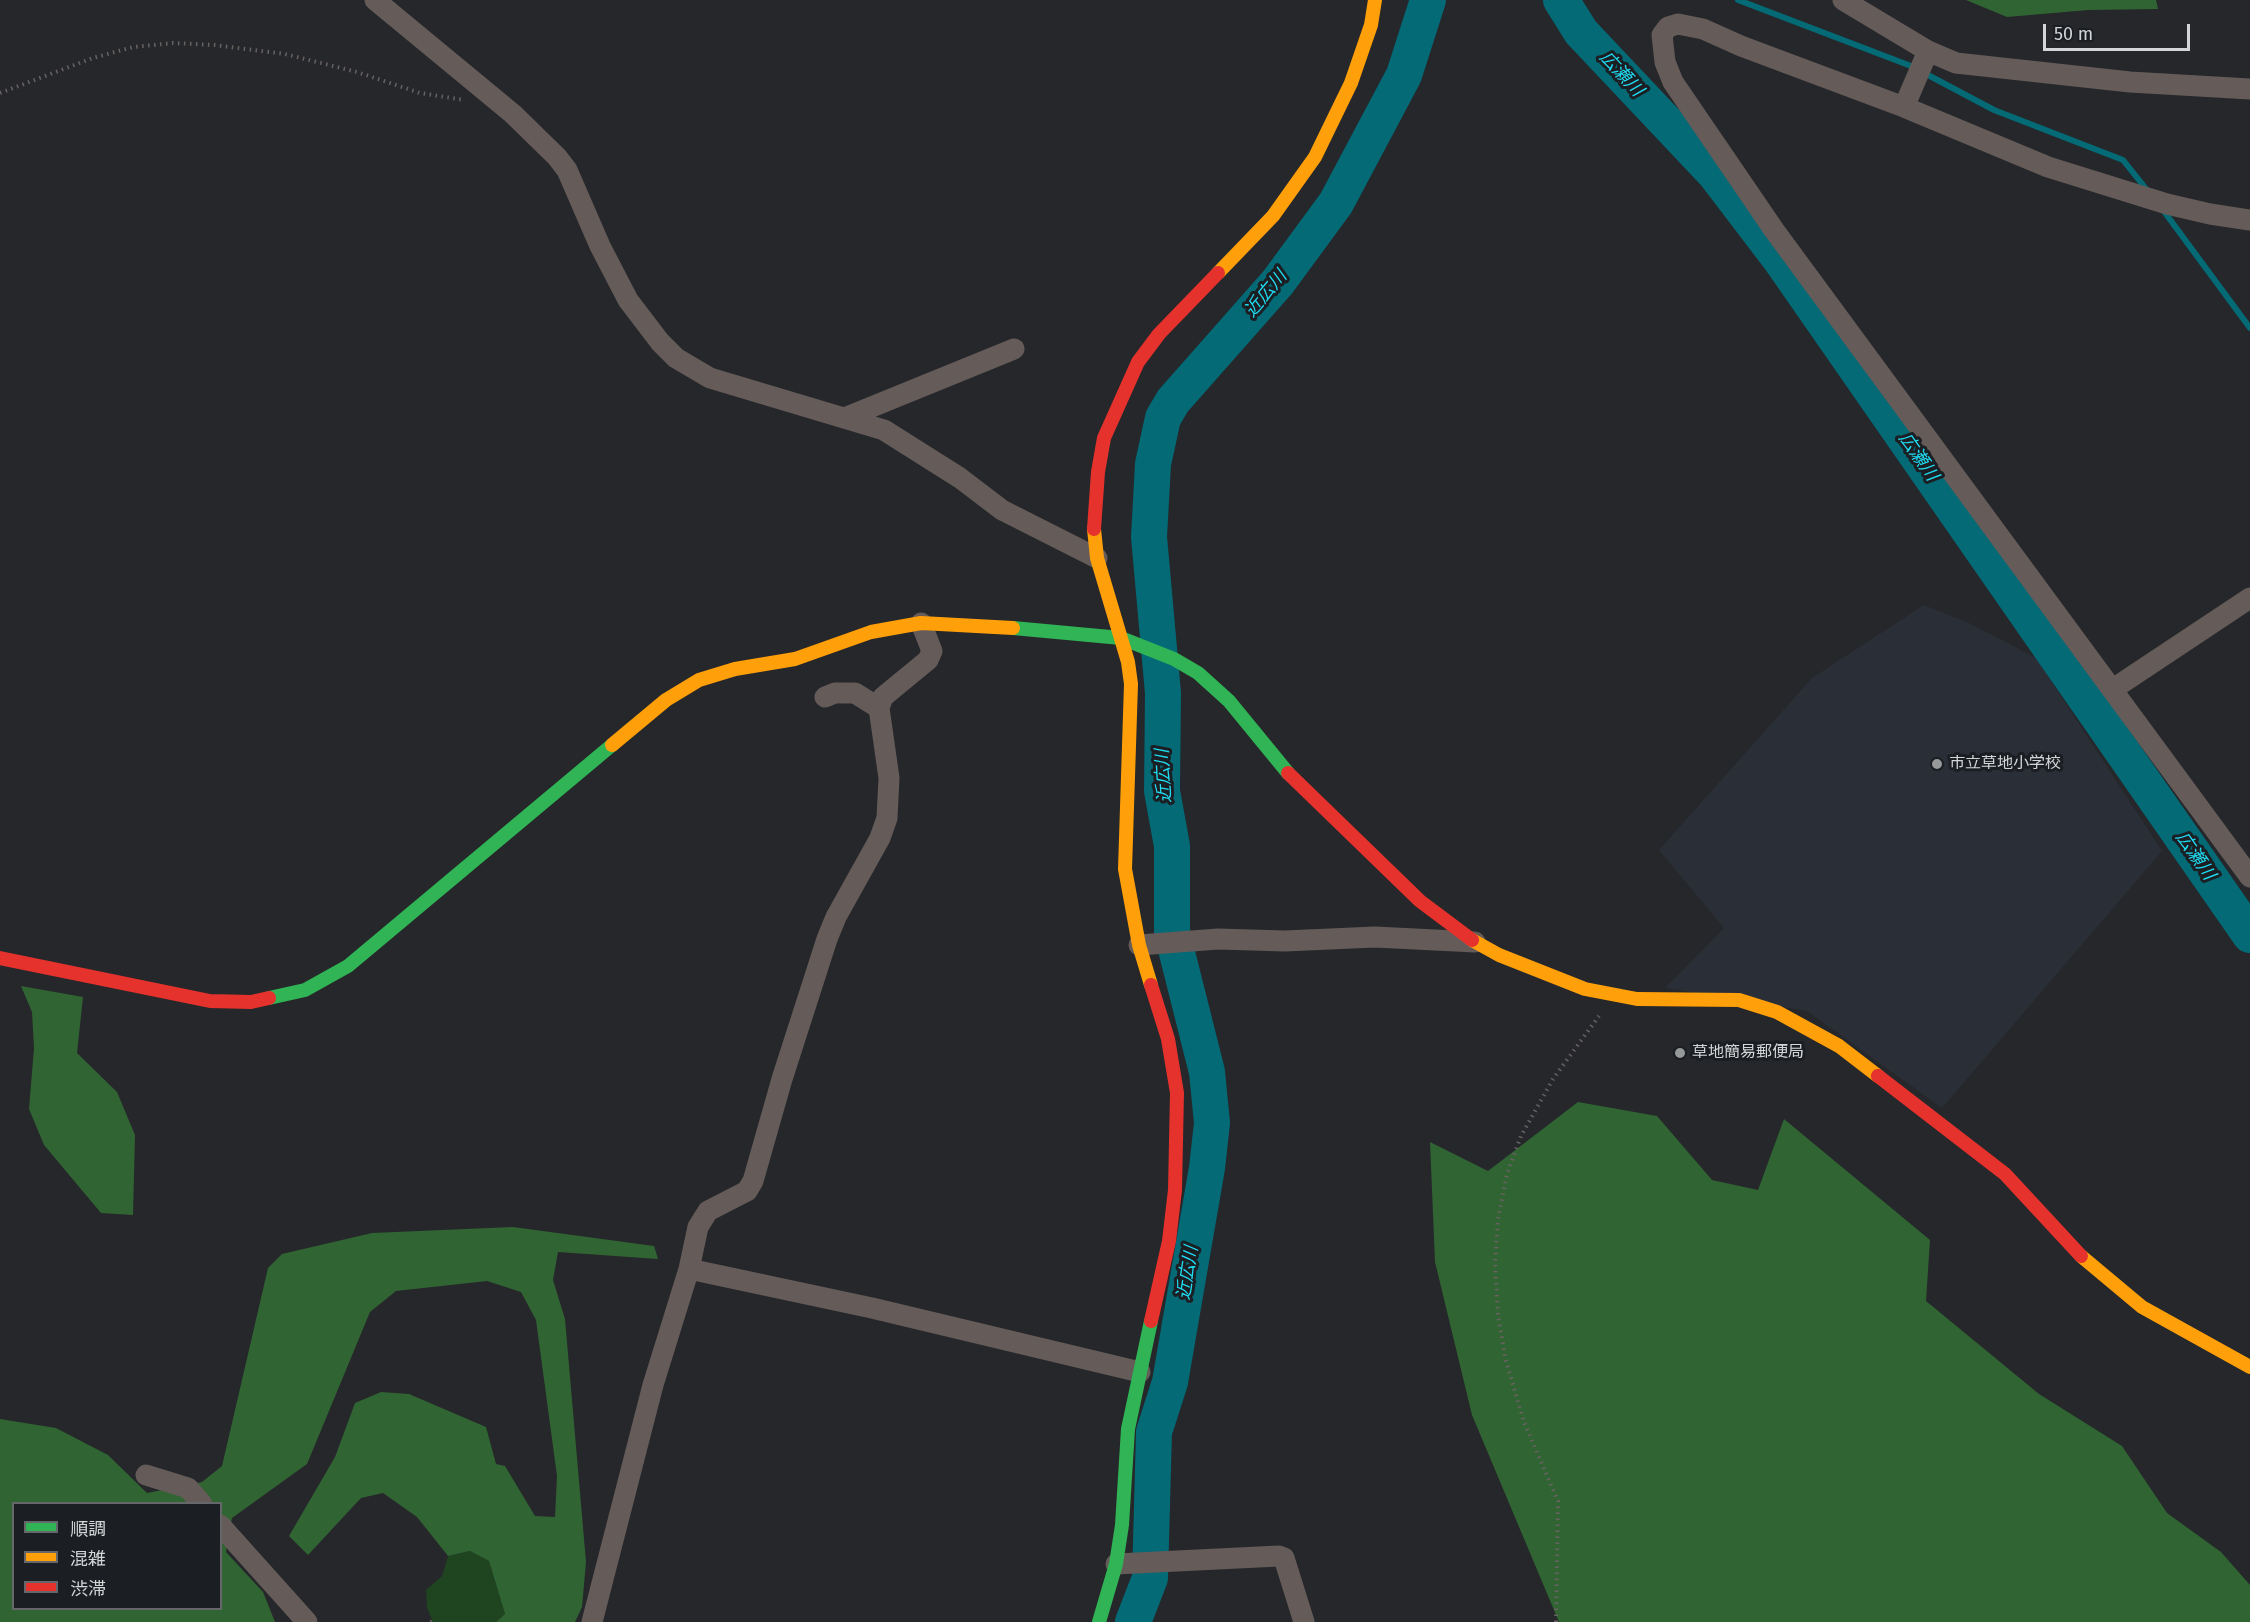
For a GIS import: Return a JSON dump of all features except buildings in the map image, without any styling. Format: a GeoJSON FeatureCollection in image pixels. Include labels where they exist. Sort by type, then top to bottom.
{"type":"FeatureCollection","features":[{"type":"Feature","properties":{"kind":"street"},"geometry":{"type":"LineString","coordinates":[[375,0],[496,100],[550,149],[567,170],[600,246],[628,300],[660,342],[676,358],[710,378],[848,417],[884,430],[960,478],[1002,510],[1097,558]]}},
{"type":"Feature","properties":{"kind":"street"},"geometry":{"type":"LineString","coordinates":[[1099,1622],[1124,1564],[1122,1525],[1128,1429],[1170,1232],[1176,1190],[1177,1094],[1149,943],[1129,904],[1125,869],[1131,684],[1121,638],[1097,558],[1094,531],[1098,472],[1104,438],[1126,384],[1138,362],[1159,334],[1241,252],[1293,192],[1315,157],[1351,83],[1368,35],[1375,0]]}},
{"type":"Feature","properties":{"kind":"street"},"geometry":{"type":"LineString","coordinates":[[1843,0],[1928,51],[1956,63],[2130,82],[2250,89]]}},
{"type":"Feature","properties":{"kind":"street"},"geometry":{"type":"LineString","coordinates":[[2250,220],[2210,214],[2117,190],[2048,167],[1904,107],[1690,25],[1668,27],[1662,35],[1665,62],[1688,107],[1774,230],[2250,877]]}},
{"type":"Feature","properties":{"kind":"street"},"geometry":{"type":"LineString","coordinates":[[1904,107],[1928,51]]}},
{"type":"Feature","properties":{"kind":"street"},"geometry":{"type":"LineString","coordinates":[[848,417],[1014,349]]}},
{"type":"Feature","properties":{"kind":"street"},"geometry":{"type":"LineString","coordinates":[[2113,688],[2250,598]]}},
{"type":"Feature","properties":{"kind":"street"},"geometry":{"type":"LineString","coordinates":[[592,1622],[660,1357],[689,1269],[703,1217],[713,1207],[747,1191],[753,1181],[782,1079],[827,939],[836,917],[880,837],[887,818],[889,778],[879,708],[883,697],[928,660],[932,651],[921,623]]}},
{"type":"Feature","properties":{"kind":"street"},"geometry":{"type":"LineString","coordinates":[[0,958],[210,1001],[251,1002],[305,990],[348,966],[683,689],[718,674],[786,661],[871,632],[921,623],[957,623],[1121,638],[1166,655],[1198,673],[1228,701],[1297,784],[1420,901],[1475,942],[1548,976],[1613,996],[1637,999],[1739,1000],[1777,1012],[1805,1026],[1839,1046],[2005,1174],[2083,1259],[2142,1308],[2250,1367]]}},
{"type":"Feature","properties":{"kind":"street"},"geometry":{"type":"LineString","coordinates":[[825,697],[835,693],[855,693],[879,708]]}},
{"type":"Feature","properties":{"kind":"street"},"geometry":{"type":"LineString","coordinates":[[1149,943],[1218,939],[1285,941],[1375,937],[1475,942]]}},
{"type":"Feature","properties":{"kind":"street"},"geometry":{"type":"LineString","coordinates":[[689,1269],[872,1308],[1140,1372]]}},
{"type":"Feature","properties":{"kind":"street"},"geometry":{"type":"LineString","coordinates":[[146,1475],[188,1488],[201,1502]]}},
{"type":"Feature","properties":{"kind":"street"},"geometry":{"type":"LineString","coordinates":[[222,1528],[307,1622]]}},
{"type":"Feature","properties":{"kind":"street"},"geometry":{"type":"LineString","coordinates":[[1124,1564],[1273,1556],[1284,1558],[1304,1622]]}},
{"type":"Feature","properties":{"kind":"path"},"geometry":{"type":"LineString","coordinates":[[0,93],[93,58],[133,47],[172,43],[214,45],[285,54],[357,72],[420,93],[455,100],[496,100]]}},
{"type":"Feature","properties":{"kind":"path"},"geometry":{"type":"LineString","coordinates":[[1556,1622],[1558,1501],[1524,1422],[1506,1361],[1498,1316],[1495,1263],[1498,1219],[1507,1174],[1521,1136],[1552,1079],[1613,996]]}},
{"type":"Feature","properties":{"kind":"shaded area"},"geometry":{"type":"Polygon","coordinates":[[[1924,605],[1969,623],[2036,658],[2162,851],[1942,1108],[1807,1011],[1665,988],[1724,928],[1659,850],[1812,678],[1924,605]]]}},
{"type":"Feature","properties":{"kind":"green space"},"geometry":{"type":"Polygon","coordinates":[[[1966,0],[2156,0],[2158,9],[2088,10],[2007,17],[1966,0]]]}},
{"type":"Feature","properties":{"kind":"green space"},"geometry":{"type":"Polygon","coordinates":[[[21,986],[83,997],[77,1053],[117,1092],[135,1135],[133,1215],[101,1213],[44,1145],[29,1109],[34,1048],[32,1012],[21,986]]]}},
{"type":"Feature","properties":{"kind":"green space"},"geometry":{"type":"Polygon","coordinates":[[[1578,1102],[1657,1116],[1712,1180],[1758,1190],[1784,1119],[1930,1240],[1926,1301],[2039,1394],[2122,1446],[2167,1513],[2221,1552],[2250,1585],[2250,1622],[1559,1622],[1472,1415],[1435,1262],[1430,1142],[1488,1171],[1578,1102]]]}},
{"type":"Feature","properties":{"kind":"green space"},"geometry":{"type":"Polygon","coordinates":[[[513,1227],[654,1246],[658,1259],[558,1252],[553,1280],[565,1319],[586,1562],[582,1607],[575,1622],[496,1622],[505,1614],[489,1561],[470,1551],[448,1556],[417,1517],[383,1493],[361,1498],[308,1555],[289,1536],[335,1457],[355,1403],[381,1392],[409,1394],[486,1427],[496,1464],[505,1466],[535,1516],[555,1517],[557,1476],[536,1320],[521,1292],[487,1281],[396,1291],[370,1312],[307,1464],[232,1518],[226,1552],[263,1592],[275,1622],[0,1622],[0,1419],[56,1428],[108,1455],[147,1493],[202,1482],[222,1466],[268,1268],[282,1254],[372,1233],[513,1227]]]}},
{"type":"Feature","properties":{"kind":"green space"},"geometry":{"type":"Polygon","coordinates":[[[470,1551],[489,1561],[505,1614],[496,1622],[433,1622],[427,1608],[426,1590],[442,1576],[448,1556],[470,1551]]]}},
{"type":"Feature","properties":{"kind":"waterway","name":"近広川"},"geometry":{"type":"LineString","coordinates":[[1133,1622],[1150,1578],[1154,1432],[1170,1382],[1207,1168],[1212,1123],[1207,1072],[1172,933],[1172,846],[1162,791],[1163,693],[1149,537],[1153,464],[1163,418],[1173,401],[1278,282],[1336,203],[1404,75],[1428,0]]}},
{"type":"Feature","properties":{"kind":"waterway","name":"広瀬川"},"geometry":{"type":"LineString","coordinates":[[1561,0],[1581,32],[1716,175],[1780,259],[2250,935]]}},
{"type":"Feature","properties":{"kind":"waterway"},"geometry":{"type":"LineString","coordinates":[[1738,0],[1911,66],[1994,110],[2123,160],[2147,190]]}},
{"type":"Feature","properties":{"kind":"waterway"},"geometry":{"type":"LineString","coordinates":[[2163,210],[2250,328]]}},
{"type":"Feature","properties":{"kind":"traffic: fast"},"geometry":{"type":"LineString","coordinates":[[1013,628],[1121,638],[1174,659],[1198,673],[1229,701],[1288,773]]}},
{"type":"Feature","properties":{"kind":"traffic: fast"},"geometry":{"type":"LineString","coordinates":[[269,998],[305,990],[348,966],[612,745]]}},
{"type":"Feature","properties":{"kind":"traffic: fast"},"geometry":{"type":"LineString","coordinates":[[1099,1622],[1116,1564],[1122,1525],[1128,1429],[1151,1321]]}},
{"type":"Feature","properties":{"kind":"traffic: slow"},"geometry":{"type":"LineString","coordinates":[[1218,273],[1273,216],[1315,157],[1351,83],[1371,25],[1375,0]]}},
{"type":"Feature","properties":{"kind":"traffic: slow"},"geometry":{"type":"LineString","coordinates":[[1094,529],[1097,558],[1128,662],[1131,684],[1125,869],[1139,945],[1151,985]]}},
{"type":"Feature","properties":{"kind":"traffic: slow"},"geometry":{"type":"LineString","coordinates":[[612,745],[666,700],[699,680],[735,669],[795,659],[871,632],[921,623],[1013,628]]}},
{"type":"Feature","properties":{"kind":"traffic: slow"},"geometry":{"type":"LineString","coordinates":[[1472,940],[1499,955],[1585,989],[1637,999],[1739,1000],[1777,1012],[1839,1046],[1878,1076]]}},
{"type":"Feature","properties":{"kind":"traffic: slow"},"geometry":{"type":"LineString","coordinates":[[2081,1256],[2142,1307],[2250,1367]]}},
{"type":"Feature","properties":{"kind":"traffic: jam"},"geometry":{"type":"LineString","coordinates":[[1094,529],[1098,472],[1104,438],[1138,362],[1159,334],[1218,273]]}},
{"type":"Feature","properties":{"kind":"traffic: jam"},"geometry":{"type":"LineString","coordinates":[[1288,773],[1420,901],[1472,940]]}},
{"type":"Feature","properties":{"kind":"traffic: jam"},"geometry":{"type":"LineString","coordinates":[[0,958],[210,1001],[251,1002],[269,998]]}},
{"type":"Feature","properties":{"kind":"traffic: jam"},"geometry":{"type":"LineString","coordinates":[[1151,985],[1168,1039],[1177,1093],[1175,1190],[1169,1241],[1151,1321]]}},
{"type":"Feature","properties":{"kind":"traffic: jam"},"geometry":{"type":"LineString","coordinates":[[1878,1076],[2005,1174],[2081,1256]]}},
{"type":"Feature","properties":{"kind":"place","name":"市立草地小学校"},"geometry":{"type":"Point","coordinates":[1937,764]}},
{"type":"Feature","properties":{"kind":"place","name":"草地簡易郵便局"},"geometry":{"type":"Point","coordinates":[1680,1053]}}]}
